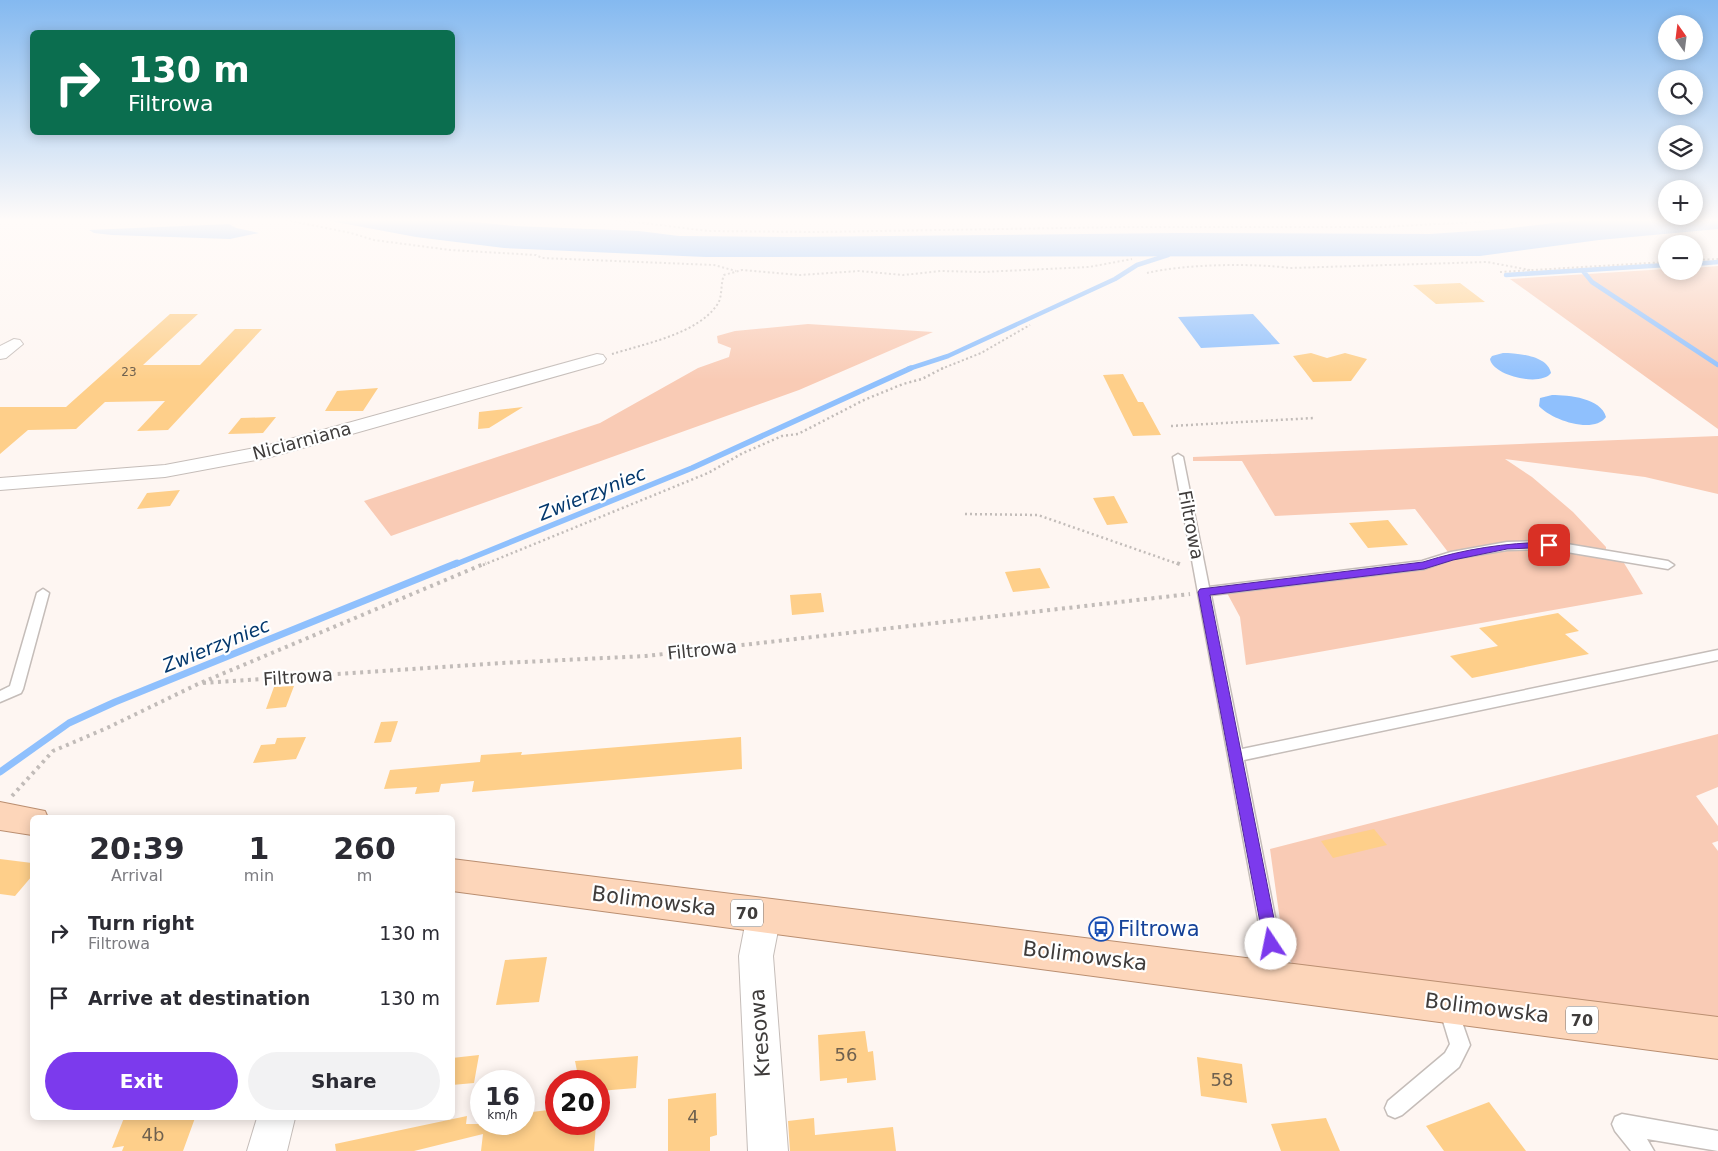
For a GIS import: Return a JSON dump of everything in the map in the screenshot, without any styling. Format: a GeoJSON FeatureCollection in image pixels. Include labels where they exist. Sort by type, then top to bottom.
{"type":"FeatureCollection","features":[{"type":"Feature","properties":{"kind":"main road","name":"Bolimowska"},"geometry":{"type":"LineString","coordinates":[[455,875],[1718,1038]]}},
{"type":"Feature","properties":{"kind":"street","name":"Niciarniana"},"geometry":{"type":"LineString","coordinates":[[0,484],[166,471],[267,452],[518,383],[597,359]]}},
{"type":"Feature","properties":{"kind":"street","name":"Kresowa"},"geometry":{"type":"LineString","coordinates":[[764,915],[756,956],[768,1151]]}},
{"type":"Feature","properties":{"kind":"street"},"geometry":{"type":"LineString","coordinates":[[267,1151],[275,1120]]}},
{"type":"Feature","properties":{"kind":"lane","name":"Filtrowa"},"geometry":{"type":"LineString","coordinates":[[1178,458],[1278,982]]}},
{"type":"Feature","properties":{"kind":"lane"},"geometry":{"type":"LineString","coordinates":[[1204,592],[1424,565],[1451,556],[1507,546],[1549,545],[1668,565]]}},
{"type":"Feature","properties":{"kind":"lane"},"geometry":{"type":"LineString","coordinates":[[0,697],[16,689],[43,593]]}},
{"type":"Feature","properties":{"kind":"lane"},"geometry":{"type":"LineString","coordinates":[[1235,756],[1718,656]]}},
{"type":"Feature","properties":{"kind":"lane"},"geometry":{"type":"LineString","coordinates":[[1395,1108],[1452,1060],[1460,1045],[1446,1003]]}},
{"type":"Feature","properties":{"kind":"lane"},"geometry":{"type":"LineString","coordinates":[[1644,1151],[1622,1124],[1718,1141]]}},
{"type":"Feature","properties":{"kind":"path"},"geometry":{"type":"LineString","coordinates":[[597,359],[668,335],[710,314],[722,297],[724,275],[731,273]]}},
{"type":"Feature","properties":{"kind":"path"},"geometry":{"type":"LineString","coordinates":[[779,273],[800,275],[834,273]]}},
{"type":"Feature","properties":{"kind":"path"},"geometry":{"type":"LineString","coordinates":[[878,273],[903,275],[925,273]]}},
{"type":"Feature","properties":{"kind":"path"},"geometry":{"type":"LineString","coordinates":[[14,812],[53,751],[198,684],[682,484],[782,436],[798,434],[864,400],[903,384],[922,379],[980,354],[1030,325]]}},
{"type":"Feature","properties":{"kind":"path"},"geometry":{"type":"LineString","coordinates":[[1172,426],[1314,418]]}},
{"type":"Feature","properties":{"kind":"path"},"geometry":{"type":"LineString","coordinates":[[965,514],[1038,515],[1128,548],[1200,570]]}},
{"type":"Feature","properties":{"kind":"path","name":"Filtrowa"},"geometry":{"type":"LineString","coordinates":[[198,684],[502,663],[646,656],[1204,592]]}},
{"type":"Feature","properties":{"kind":"shaded area"},"geometry":{"type":"Polygon","coordinates":[[[1608,273],[1658,273],[1658,280],[1703,280],[1703,273],[1718,273],[1718,429],[1510,279],[1608,273]]]}},
{"type":"Feature","properties":{"kind":"shaded area"},"geometry":{"type":"Polygon","coordinates":[[[808,324],[933,332],[799,390],[391,536],[364,501],[600,423],[698,368],[729,357],[731,348],[718,343],[717,336],[735,331],[808,324]]]}},
{"type":"Feature","properties":{"kind":"shaded area"},"geometry":{"type":"Polygon","coordinates":[[[1718,436],[1718,494],[1645,477],[1505,459],[1532,477],[1573,512],[1606,547],[1606,550],[1553,542],[1509,542],[1448,552],[1415,509],[1275,516],[1242,461],[1193,461],[1193,457],[1718,436]]]}},
{"type":"Feature","properties":{"kind":"shaded area"},"geometry":{"type":"Polygon","coordinates":[[[1530,548],[1566,551],[1624,563],[1643,594],[1246,665],[1240,617],[1227,593],[1435,566],[1444,560],[1504,550],[1530,548]]]}},
{"type":"Feature","properties":{"kind":"shaded area"},"geometry":{"type":"Polygon","coordinates":[[[1718,734],[1718,787],[1696,796],[1718,826],[1718,841],[1712,843],[1718,851],[1718,1019],[1296,968],[1287,957],[1283,942],[1270,849],[1718,734]]]}},
{"type":"Feature","properties":{"kind":"water"},"geometry":{"type":"Polygon","coordinates":[[[1253,314],[1280,344],[1201,348],[1178,317],[1253,314]]]}},
{"type":"Feature","properties":{"kind":"water"},"geometry":{"type":"Polygon","coordinates":[[[1503,353],[1524,355],[1538,359],[1549,367],[1551,373],[1546,377],[1538,379],[1518,378],[1508,375],[1493,365],[1490,359],[1492,356],[1503,353]]]}},
{"type":"Feature","properties":{"kind":"water"},"geometry":{"type":"Polygon","coordinates":[[[1552,395],[1584,399],[1598,406],[1606,417],[1592,425],[1582,425],[1552,416],[1539,406],[1540,398],[1552,395]]]}},
{"type":"Feature","properties":{"kind":"building"},"geometry":{"type":"Polygon","coordinates":[[[1460,283],[1485,302],[1436,304],[1413,285],[1460,283]]]}},
{"type":"Feature","properties":{"kind":"building"},"geometry":{"type":"Polygon","coordinates":[[[170,314],[198,314],[143,365],[200,365],[235,329],[262,329],[168,430],[137,431],[165,401],[105,402],[76,429],[28,430],[0,454],[0,407],[66,407],[170,314]]]}},
{"type":"Feature","properties":{"kind":"building"},"geometry":{"type":"Polygon","coordinates":[[[1311,353],[1327,358],[1345,353],[1367,359],[1351,381],[1313,382],[1293,356],[1311,353]]]}},
{"type":"Feature","properties":{"kind":"building"},"geometry":{"type":"Polygon","coordinates":[[[1123,374],[1138,402],[1143,402],[1161,435],[1133,436],[1103,375],[1123,374]]]}},
{"type":"Feature","properties":{"kind":"building"},"geometry":{"type":"Polygon","coordinates":[[[378,388],[363,411],[325,411],[337,391],[378,388]]]}},
{"type":"Feature","properties":{"kind":"building"},"geometry":{"type":"Polygon","coordinates":[[[523,407],[489,428],[478,429],[479,412],[523,407]]]}},
{"type":"Feature","properties":{"kind":"building"},"geometry":{"type":"Polygon","coordinates":[[[276,417],[263,433],[228,434],[241,418],[276,417]]]}},
{"type":"Feature","properties":{"kind":"building"},"geometry":{"type":"Polygon","coordinates":[[[180,490],[170,506],[137,509],[147,493],[180,490]]]}},
{"type":"Feature","properties":{"kind":"building"},"geometry":{"type":"Polygon","coordinates":[[[1114,496],[1128,523],[1107,525],[1093,498],[1114,496]]]}},
{"type":"Feature","properties":{"kind":"building"},"geometry":{"type":"Polygon","coordinates":[[[1388,520],[1408,545],[1368,548],[1349,523],[1388,520]]]}},
{"type":"Feature","properties":{"kind":"building"},"geometry":{"type":"Polygon","coordinates":[[[1040,568],[1050,588],[1013,592],[1005,572],[1040,568]]]}},
{"type":"Feature","properties":{"kind":"building"},"geometry":{"type":"Polygon","coordinates":[[[821,593],[824,612],[792,615],[790,595],[821,593]]]}},
{"type":"Feature","properties":{"kind":"building"},"geometry":{"type":"Polygon","coordinates":[[[1558,613],[1579,631],[1565,634],[1589,654],[1472,678],[1450,656],[1498,646],[1479,628],[1558,613]]]}},
{"type":"Feature","properties":{"kind":"building"},"geometry":{"type":"Polygon","coordinates":[[[294,686],[286,707],[266,709],[274,687],[294,686]]]}},
{"type":"Feature","properties":{"kind":"building"},"geometry":{"type":"Polygon","coordinates":[[[398,721],[391,742],[374,743],[381,722],[398,721]]]}},
{"type":"Feature","properties":{"kind":"building"},"geometry":{"type":"Polygon","coordinates":[[[306,737],[296,759],[253,763],[261,745],[275,744],[277,738],[306,737]]]}},
{"type":"Feature","properties":{"kind":"building"},"geometry":{"type":"Polygon","coordinates":[[[741,737],[742,769],[472,792],[474,781],[441,784],[439,792],[415,794],[417,787],[384,789],[390,770],[480,762],[481,755],[522,752],[521,755],[741,737]]]}},
{"type":"Feature","properties":{"kind":"building"},"geometry":{"type":"Polygon","coordinates":[[[1374,829],[1387,845],[1333,858],[1321,841],[1374,829]]]}},
{"type":"Feature","properties":{"kind":"building"},"geometry":{"type":"Polygon","coordinates":[[[0,859],[30,863],[30,878],[15,896],[0,894],[0,859]]]}},
{"type":"Feature","properties":{"kind":"building"},"geometry":{"type":"Polygon","coordinates":[[[547,957],[539,1002],[496,1005],[505,960],[547,957]]]}},
{"type":"Feature","properties":{"kind":"building"},"geometry":{"type":"Polygon","coordinates":[[[865,1031],[868,1052],[873,1051],[876,1080],[847,1083],[847,1078],[820,1081],[818,1035],[865,1031]]]}},
{"type":"Feature","properties":{"kind":"building"},"geometry":{"type":"Polygon","coordinates":[[[479,1055],[476,1070],[470,1070],[470,1083],[455,1085],[455,1058],[479,1055]]]}},
{"type":"Feature","properties":{"kind":"building"},"geometry":{"type":"Polygon","coordinates":[[[638,1056],[636,1088],[610,1090],[610,1070],[577,1070],[575,1061],[638,1056]]]}},
{"type":"Feature","properties":{"kind":"building"},"geometry":{"type":"Polygon","coordinates":[[[1197,1057],[1242,1064],[1247,1103],[1201,1096],[1197,1057]]]}},
{"type":"Feature","properties":{"kind":"building"},"geometry":{"type":"Polygon","coordinates":[[[716,1093],[717,1135],[710,1137],[710,1151],[668,1151],[668,1099],[716,1093]]]}},
{"type":"Feature","properties":{"kind":"building"},"geometry":{"type":"Polygon","coordinates":[[[1489,1102],[1526,1151],[1444,1151],[1426,1126],[1489,1102]]]}},
{"type":"Feature","properties":{"kind":"building"},"geometry":{"type":"Polygon","coordinates":[[[545,1110],[545,1135],[595,1135],[594,1151],[481,1151],[483,1135],[535,1135],[535,1112],[545,1110]]]}},
{"type":"Feature","properties":{"kind":"building"},"geometry":{"type":"Polygon","coordinates":[[[467,1116],[466,1124],[470,1124],[470,1135],[479,1135],[414,1151],[336,1151],[335,1144],[467,1116]]]}},
{"type":"Feature","properties":{"kind":"building"},"geometry":{"type":"Polygon","coordinates":[[[814,1118],[815,1135],[893,1127],[896,1151],[790,1151],[788,1121],[814,1118]]]}},
{"type":"Feature","properties":{"kind":"building"},"geometry":{"type":"Polygon","coordinates":[[[1326,1118],[1340,1151],[1281,1151],[1271,1124],[1326,1118]]]}},
{"type":"Feature","properties":{"kind":"building"},"geometry":{"type":"Polygon","coordinates":[[[123,1120],[194,1120],[183,1151],[122,1151],[124,1146],[112,1148],[123,1120]]]}},
{"type":"Feature","properties":{"kind":"waterway","name":"Zwierzyniec"},"geometry":{"type":"LineString","coordinates":[[911,368],[948,356],[1125,273]]}},
{"type":"Feature","properties":{"kind":"waterway"},"geometry":{"type":"LineString","coordinates":[[1506,275],[1543,273]]}},
{"type":"Feature","properties":{"kind":"waterway"},"geometry":{"type":"LineString","coordinates":[[1584,273],[1592,282],[1718,365]]}},
{"type":"Feature","properties":{"kind":"waterway","name":"Zwierzyniec"},"geometry":{"type":"LineString","coordinates":[[454,565],[692,468],[911,368]]}},
{"type":"Feature","properties":{"kind":"waterway","name":"Zwierzyniec"},"geometry":{"type":"LineString","coordinates":[[0,772],[69,723],[115,702],[457,563]]}},
{"type":"Feature","properties":{"kind":"place","name":"Filtrowa"},"geometry":{"type":"Point","coordinates":[1101,929]}},
{"type":"Feature","properties":{"kind":"route"},"geometry":{"type":"LineString","coordinates":[[1271,944],[1204,592],[1424,565],[1451,556],[1507,546],[1549,545]]}}]}
